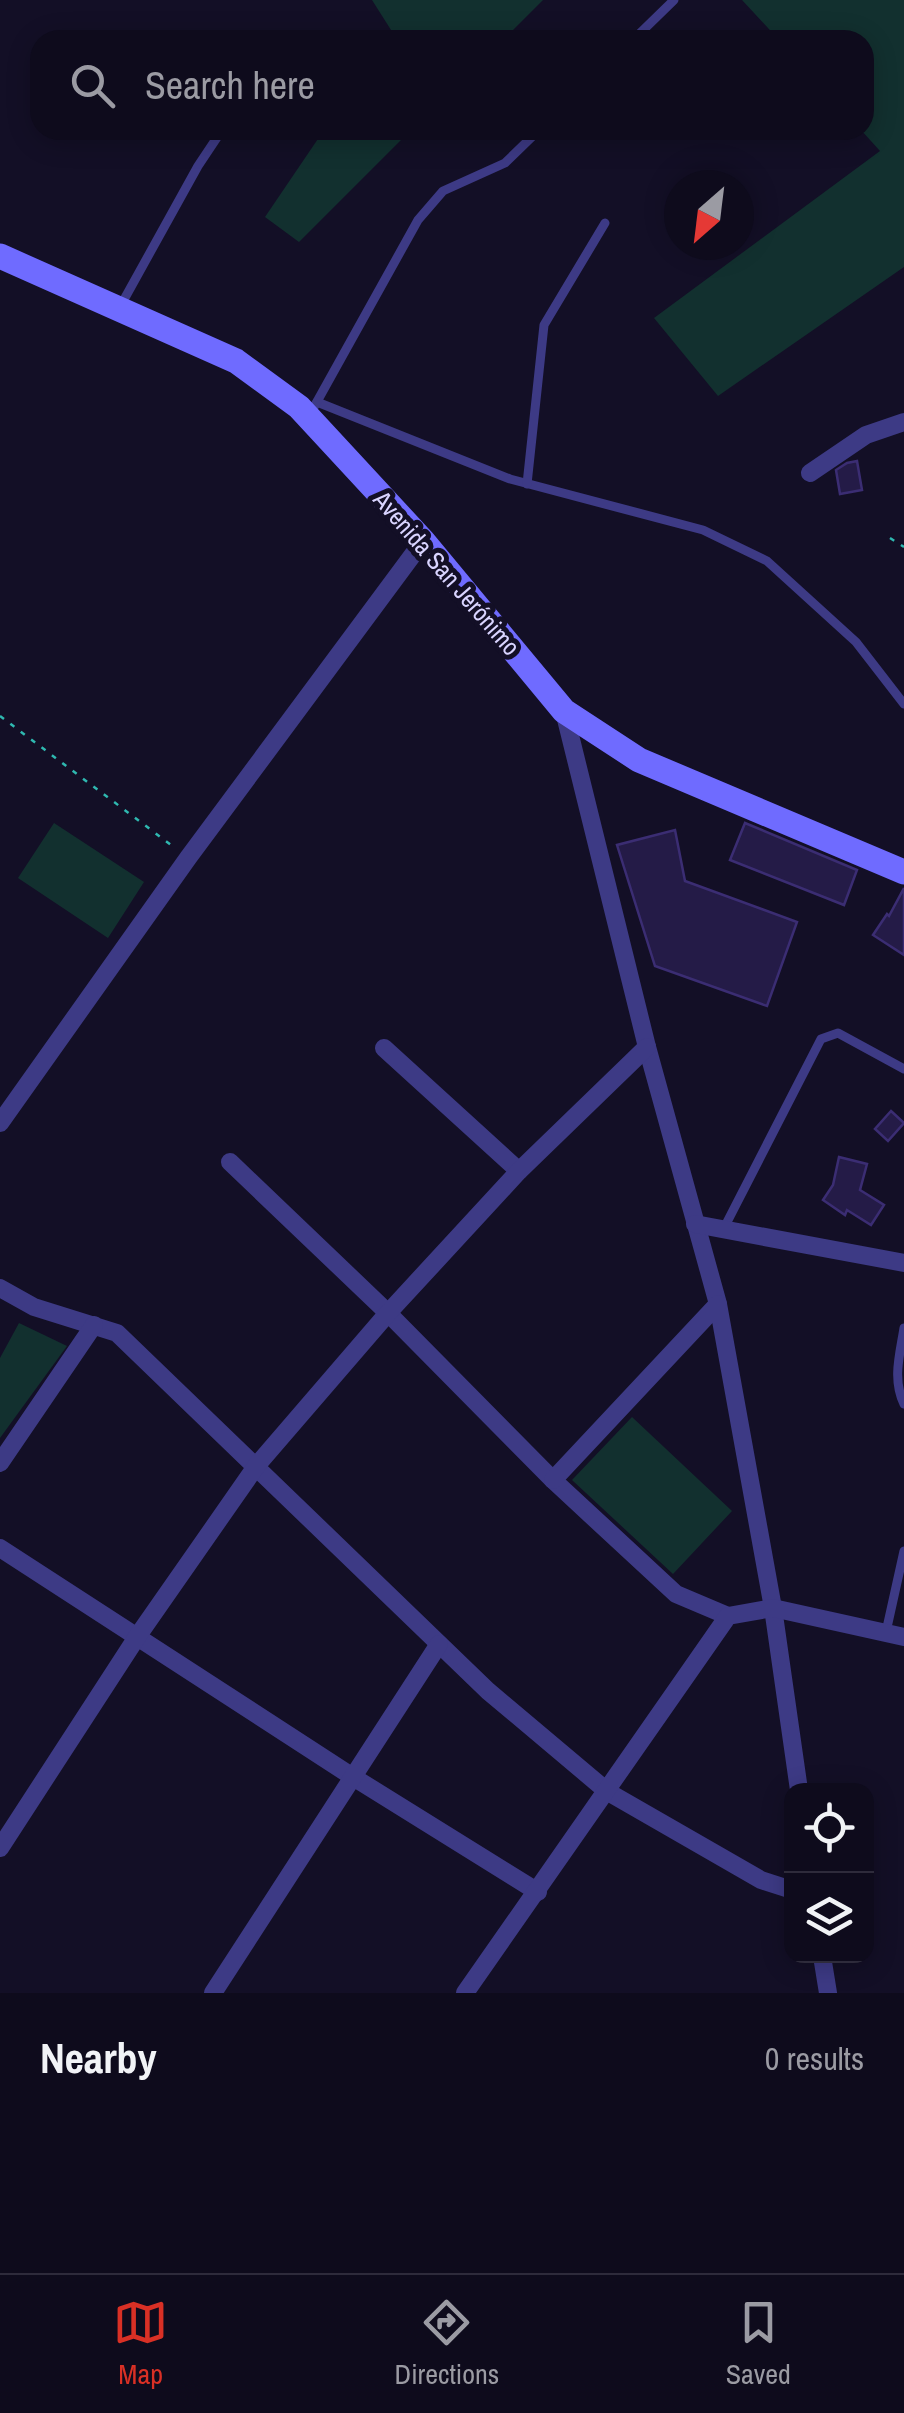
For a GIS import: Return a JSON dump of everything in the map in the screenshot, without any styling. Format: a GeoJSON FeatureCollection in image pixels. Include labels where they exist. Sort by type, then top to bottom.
{"type":"FeatureCollection","features":[{"type":"Feature","properties":{"kind":"street","name":"Avenida San Jerónimo"},"geometry":{"type":"LineString","coordinates":[[0,256],[236,361],[313,409],[564,711],[639,760],[904,872]]}},
{"type":"Feature","properties":{"kind":"street"},"geometry":{"type":"LineString","coordinates":[[810,473],[866,435],[904,422]]}},
{"type":"Feature","properties":{"kind":"street"},"geometry":{"type":"LineString","coordinates":[[0,1123],[188,858],[423,541]]}},
{"type":"Feature","properties":{"kind":"street"},"geometry":{"type":"LineString","coordinates":[[564,711],[647,1047],[718,1304],[773,1608],[798,1783]]}},
{"type":"Feature","properties":{"kind":"street"},"geometry":{"type":"LineString","coordinates":[[0,1848],[137,1637],[256,1466],[388,1313],[519,1172],[647,1047]]}},
{"type":"Feature","properties":{"kind":"street"},"geometry":{"type":"LineString","coordinates":[[384,1048],[519,1172]]}},
{"type":"Feature","properties":{"kind":"street"},"geometry":{"type":"LineString","coordinates":[[230,1162],[388,1313],[553,1480],[676,1594],[728,1616],[773,1608],[895,1634]]}},
{"type":"Feature","properties":{"kind":"street"},"geometry":{"type":"LineString","coordinates":[[695,1224],[904,1263]]}},
{"type":"Feature","properties":{"kind":"street"},"geometry":{"type":"LineString","coordinates":[[0,1288],[34,1307],[117,1332],[488,1690],[608,1792],[761,1880],[784,1887]]}},
{"type":"Feature","properties":{"kind":"street"},"geometry":{"type":"LineString","coordinates":[[553,1480],[718,1304]]}},
{"type":"Feature","properties":{"kind":"street"},"geometry":{"type":"LineString","coordinates":[[0,1463],[94,1326]]}},
{"type":"Feature","properties":{"kind":"street"},"geometry":{"type":"LineString","coordinates":[[0,1548],[538,1892]]}},
{"type":"Feature","properties":{"kind":"street"},"geometry":{"type":"LineString","coordinates":[[466,1993],[728,1616]]}},
{"type":"Feature","properties":{"kind":"street"},"geometry":{"type":"LineString","coordinates":[[213,1993],[439,1644]]}},
{"type":"Feature","properties":{"kind":"street"},"geometry":{"type":"LineString","coordinates":[[823,1963],[828,1993]]}},
{"type":"Feature","properties":{"kind":"lane"},"geometry":{"type":"LineString","coordinates":[[642,30],[674,0]]}},
{"type":"Feature","properties":{"kind":"lane"},"geometry":{"type":"LineString","coordinates":[[119,308],[215,140]]}},
{"type":"Feature","properties":{"kind":"lane"},"geometry":{"type":"LineString","coordinates":[[528,140],[504,163],[443,191],[418,220],[313,409],[527,484],[703,530],[767,561],[856,642],[904,704]]}},
{"type":"Feature","properties":{"kind":"lane"},"geometry":{"type":"LineString","coordinates":[[527,484],[544,326],[605,222]]}},
{"type":"Feature","properties":{"kind":"lane"},"geometry":{"type":"LineString","coordinates":[[724,1228],[821,1038],[838,1033],[904,1069]]}},
{"type":"Feature","properties":{"kind":"lane"},"geometry":{"type":"LineString","coordinates":[[904,1328],[896,1373],[904,1404]]}},
{"type":"Feature","properties":{"kind":"lane"},"geometry":{"type":"LineString","coordinates":[[895,1634],[904,1551]]}},
{"type":"Feature","properties":{"kind":"path"},"geometry":{"type":"LineString","coordinates":[[890,538],[904,547]]}},
{"type":"Feature","properties":{"kind":"path"},"geometry":{"type":"LineString","coordinates":[[0,716],[188,858]]}},
{"type":"Feature","properties":{"kind":"green space"},"geometry":{"type":"Polygon","coordinates":[[[372,0],[543,0],[513,30],[391,30],[372,0]]]}},
{"type":"Feature","properties":{"kind":"green space"},"geometry":{"type":"Polygon","coordinates":[[[742,0],[904,0],[904,267],[718,396],[654,318],[732,260],[754,260],[754,244],[880,151],[870,140],[874,140],[874,30],[770,30],[742,0]]]}},
{"type":"Feature","properties":{"kind":"green space"},"geometry":{"type":"Polygon","coordinates":[[[317,140],[401,140],[299,242],[265,217],[317,140]]]}},
{"type":"Feature","properties":{"kind":"green space"},"geometry":{"type":"Polygon","coordinates":[[[54,823],[144,882],[108,938],[18,878],[54,823]]]}},
{"type":"Feature","properties":{"kind":"green space"},"geometry":{"type":"Polygon","coordinates":[[[19,1323],[67,1346],[0,1438],[0,1358],[19,1323]]]}},
{"type":"Feature","properties":{"kind":"green space"},"geometry":{"type":"Polygon","coordinates":[[[632,1417],[732,1511],[673,1574],[572,1480],[632,1417]]]}},
{"type":"Feature","properties":{"kind":"building"},"geometry":{"type":"Polygon","coordinates":[[[857,461],[862,490],[840,494],[836,470],[857,461]]]}},
{"type":"Feature","properties":{"kind":"building"},"geometry":{"type":"Polygon","coordinates":[[[745,823],[857,870],[844,905],[730,860],[745,823]]]}},
{"type":"Feature","properties":{"kind":"building"},"geometry":{"type":"Polygon","coordinates":[[[675,830],[685,881],[797,922],[767,1006],[655,966],[617,845],[675,830]]]}},
{"type":"Feature","properties":{"kind":"building"},"geometry":{"type":"Polygon","coordinates":[[[904,888],[904,955],[873,935],[904,888]]]}},
{"type":"Feature","properties":{"kind":"building"},"geometry":{"type":"Polygon","coordinates":[[[891,1111],[904,1123],[888,1141],[875,1129],[891,1111]]]}},
{"type":"Feature","properties":{"kind":"building"},"geometry":{"type":"Polygon","coordinates":[[[839,1157],[867,1164],[860,1190],[884,1205],[871,1225],[847,1210],[845,1215],[823,1200],[833,1185],[839,1157]]]}}]}
